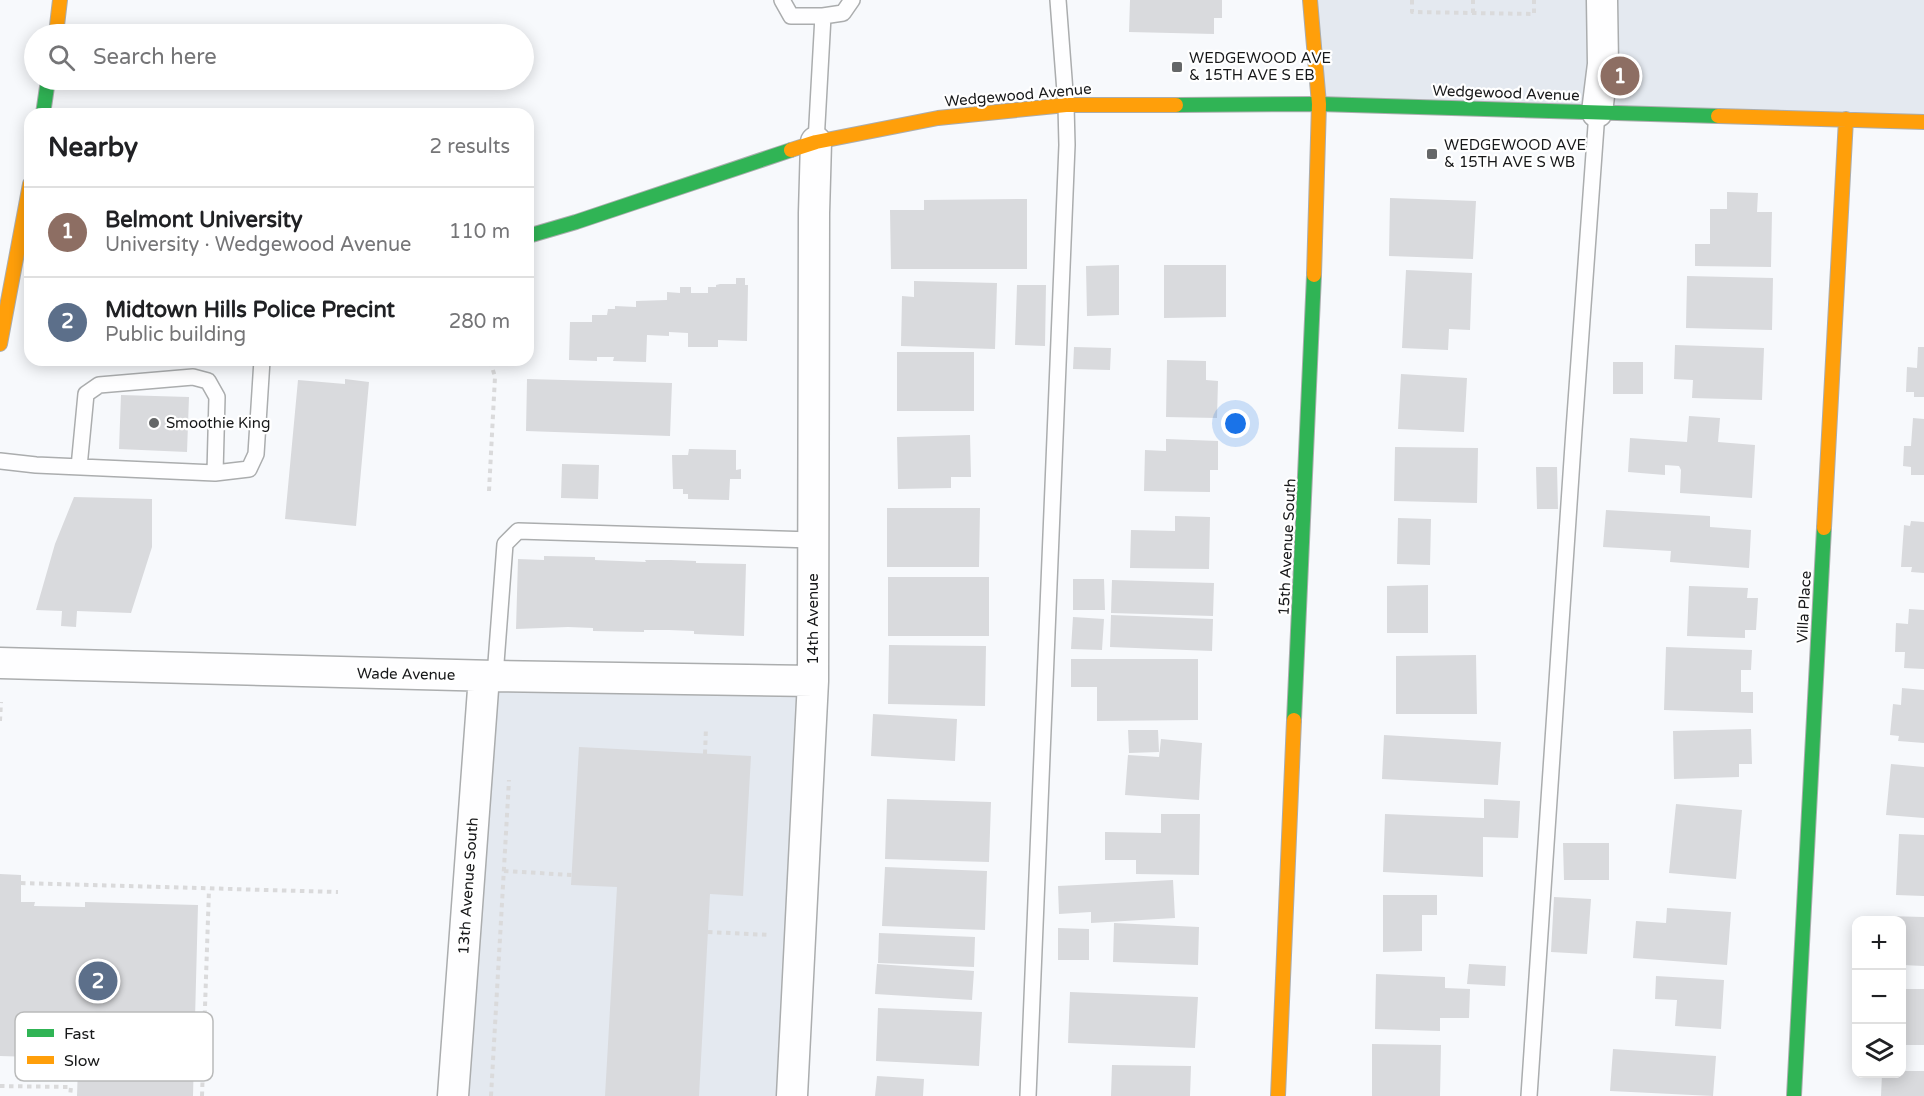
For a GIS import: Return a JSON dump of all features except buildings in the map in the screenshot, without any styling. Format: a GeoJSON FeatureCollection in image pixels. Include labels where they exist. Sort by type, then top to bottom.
{"type":"FeatureCollection","features":[{"type":"Feature","properties":{"kind":"street"},"geometry":{"type":"LineString","coordinates":[[57,24],[60,0]]}},
{"type":"Feature","properties":{"kind":"street","name":"15th Avenue South"},"geometry":{"type":"LineString","coordinates":[[1278,1096],[1318,182],[1318,104],[1310,0]]}},
{"type":"Feature","properties":{"kind":"street"},"geometry":{"type":"LineString","coordinates":[[1597,112],[1603,64],[1602,0]]}},
{"type":"Feature","properties":{"kind":"street"},"geometry":{"type":"LineString","coordinates":[[43,108],[46,90]]}},
{"type":"Feature","properties":{"kind":"street","name":"Wedgewood Avenue"},"geometry":{"type":"LineString","coordinates":[[534,234],[816,142],[938,118],[1066,105],[1318,104],[1924,122]]}},
{"type":"Feature","properties":{"kind":"street","name":"Villa Place"},"geometry":{"type":"LineString","coordinates":[[1794,1096],[1846,119]]}},
{"type":"Feature","properties":{"kind":"street","name":"14th Avenue"},"geometry":{"type":"LineString","coordinates":[[792,1096],[813,681],[816,142]]}},
{"type":"Feature","properties":{"kind":"street"},"geometry":{"type":"LineString","coordinates":[[0,344],[24,214]]}},
{"type":"Feature","properties":{"kind":"street"},"geometry":{"type":"LineString","coordinates":[[2,326],[21,325]]}},
{"type":"Feature","properties":{"kind":"street","name":"Wade Avenue"},"geometry":{"type":"LineString","coordinates":[[0,663],[489,676],[813,681]]}},
{"type":"Feature","properties":{"kind":"street","name":"13th Avenue South"},"geometry":{"type":"LineString","coordinates":[[453,1096],[489,676]]}},
{"type":"Feature","properties":{"kind":"lane"},"geometry":{"type":"LineString","coordinates":[[782,0],[791,16],[823,16],[843,13],[852,0]]}},
{"type":"Feature","properties":{"kind":"lane"},"geometry":{"type":"LineString","coordinates":[[1028,1096],[1066,158],[1066,105],[1058,0]]}},
{"type":"Feature","properties":{"kind":"lane"},"geometry":{"type":"LineString","coordinates":[[816,142],[823,16]]}},
{"type":"Feature","properties":{"kind":"lane"},"geometry":{"type":"LineString","coordinates":[[1529,1096],[1597,112]]}},
{"type":"Feature","properties":{"kind":"lane"},"geometry":{"type":"LineString","coordinates":[[0,461],[36,465],[214,473],[249,469],[256,454],[262,366]]}},
{"type":"Feature","properties":{"kind":"lane"},"geometry":{"type":"LineString","coordinates":[[79,467],[86,394],[99,385],[193,377],[208,381],[217,397],[214,473]]}},
{"type":"Feature","properties":{"kind":"lane"},"geometry":{"type":"LineString","coordinates":[[489,676],[505,544],[518,531],[813,540]]}},
{"type":"Feature","properties":{"kind":"path"},"geometry":{"type":"LineString","coordinates":[[1413,0],[1412,12],[1534,14],[1534,0]]}},
{"type":"Feature","properties":{"kind":"path"},"geometry":{"type":"LineString","coordinates":[[1473,0],[1473,13]]}},
{"type":"Feature","properties":{"kind":"path"},"geometry":{"type":"LineString","coordinates":[[489,491],[495,377],[492,366]]}},
{"type":"Feature","properties":{"kind":"path"},"geometry":{"type":"LineString","coordinates":[[0,721],[1,702]]}},
{"type":"Feature","properties":{"kind":"path"},"geometry":{"type":"LineString","coordinates":[[705,754],[706,727]]}},
{"type":"Feature","properties":{"kind":"path"},"geometry":{"type":"LineString","coordinates":[[491,1096],[510,772]]}},
{"type":"Feature","properties":{"kind":"path"},"geometry":{"type":"LineString","coordinates":[[504,871],[572,875]]}},
{"type":"Feature","properties":{"kind":"path"},"geometry":{"type":"LineString","coordinates":[[21,884],[209,890],[338,891]]}},
{"type":"Feature","properties":{"kind":"path"},"geometry":{"type":"LineString","coordinates":[[204,1012],[209,890]]}},
{"type":"Feature","properties":{"kind":"path"},"geometry":{"type":"LineString","coordinates":[[708,932],[771,935]]}},
{"type":"Feature","properties":{"kind":"path"},"geometry":{"type":"LineString","coordinates":[[201,1096],[202,1081]]}},
{"type":"Feature","properties":{"kind":"path"},"geometry":{"type":"LineString","coordinates":[[0,1086],[71,1088],[70,1096]]}},
{"type":"Feature","properties":{"kind":"shaded area"},"geometry":{"type":"Polygon","coordinates":[[[1309,0],[1924,0],[1924,124],[1319,104],[1309,0]]]}},
{"type":"Feature","properties":{"kind":"shaded area"},"geometry":{"type":"Polygon","coordinates":[[[484,676],[813,681],[792,1096],[453,1096],[484,676]]]}},
{"type":"Feature","properties":{"kind":"traffic: fast"},"geometry":{"type":"LineString","coordinates":[[44,108],[47,90]]}},
{"type":"Feature","properties":{"kind":"traffic: fast"},"geometry":{"type":"LineString","coordinates":[[1176,105],[1319,104],[1718,116]]}},
{"type":"Feature","properties":{"kind":"traffic: fast"},"geometry":{"type":"LineString","coordinates":[[534,234],[791,150]]}},
{"type":"Feature","properties":{"kind":"traffic: fast"},"geometry":{"type":"LineString","coordinates":[[1294,720],[1314,275]]}},
{"type":"Feature","properties":{"kind":"traffic: fast"},"geometry":{"type":"LineString","coordinates":[[1794,1096],[1824,528]]}},
{"type":"Feature","properties":{"kind":"traffic: slow"},"geometry":{"type":"LineString","coordinates":[[57,24],[60,0]]}},
{"type":"Feature","properties":{"kind":"traffic: slow"},"geometry":{"type":"LineString","coordinates":[[1310,0],[1319,104],[1314,275]]}},
{"type":"Feature","properties":{"kind":"traffic: slow"},"geometry":{"type":"LineString","coordinates":[[791,150],[816,142],[938,118],[1066,105],[1176,105]]}},
{"type":"Feature","properties":{"kind":"traffic: slow"},"geometry":{"type":"LineString","coordinates":[[1718,116],[1924,122]]}},
{"type":"Feature","properties":{"kind":"traffic: slow"},"geometry":{"type":"LineString","coordinates":[[1824,528],[1846,119]]}},
{"type":"Feature","properties":{"kind":"traffic: slow"},"geometry":{"type":"LineString","coordinates":[[0,344],[24,216]]}},
{"type":"Feature","properties":{"kind":"traffic: slow"},"geometry":{"type":"LineString","coordinates":[[1278,1096],[1294,720]]}},
{"type":"Feature","properties":{"kind":"place","name":"WEDGEWOOD AVE & 15TH AVE S EB"},"geometry":{"type":"Point","coordinates":[1177,67]}},
{"type":"Feature","properties":{"kind":"place","name":"Belmont University"},"geometry":{"type":"Point","coordinates":[1620,76]}},
{"type":"Feature","properties":{"kind":"place","name":"WEDGEWOOD AVE & 15TH AVE S WB"},"geometry":{"type":"Point","coordinates":[1432,154]}},
{"type":"Feature","properties":{"kind":"place","name":"Smoothie King"},"geometry":{"type":"Point","coordinates":[154,423]}},
{"type":"Feature","properties":{"kind":"place","name":"Midtown Hills Police Precint"},"geometry":{"type":"Point","coordinates":[98,981]}}]}
